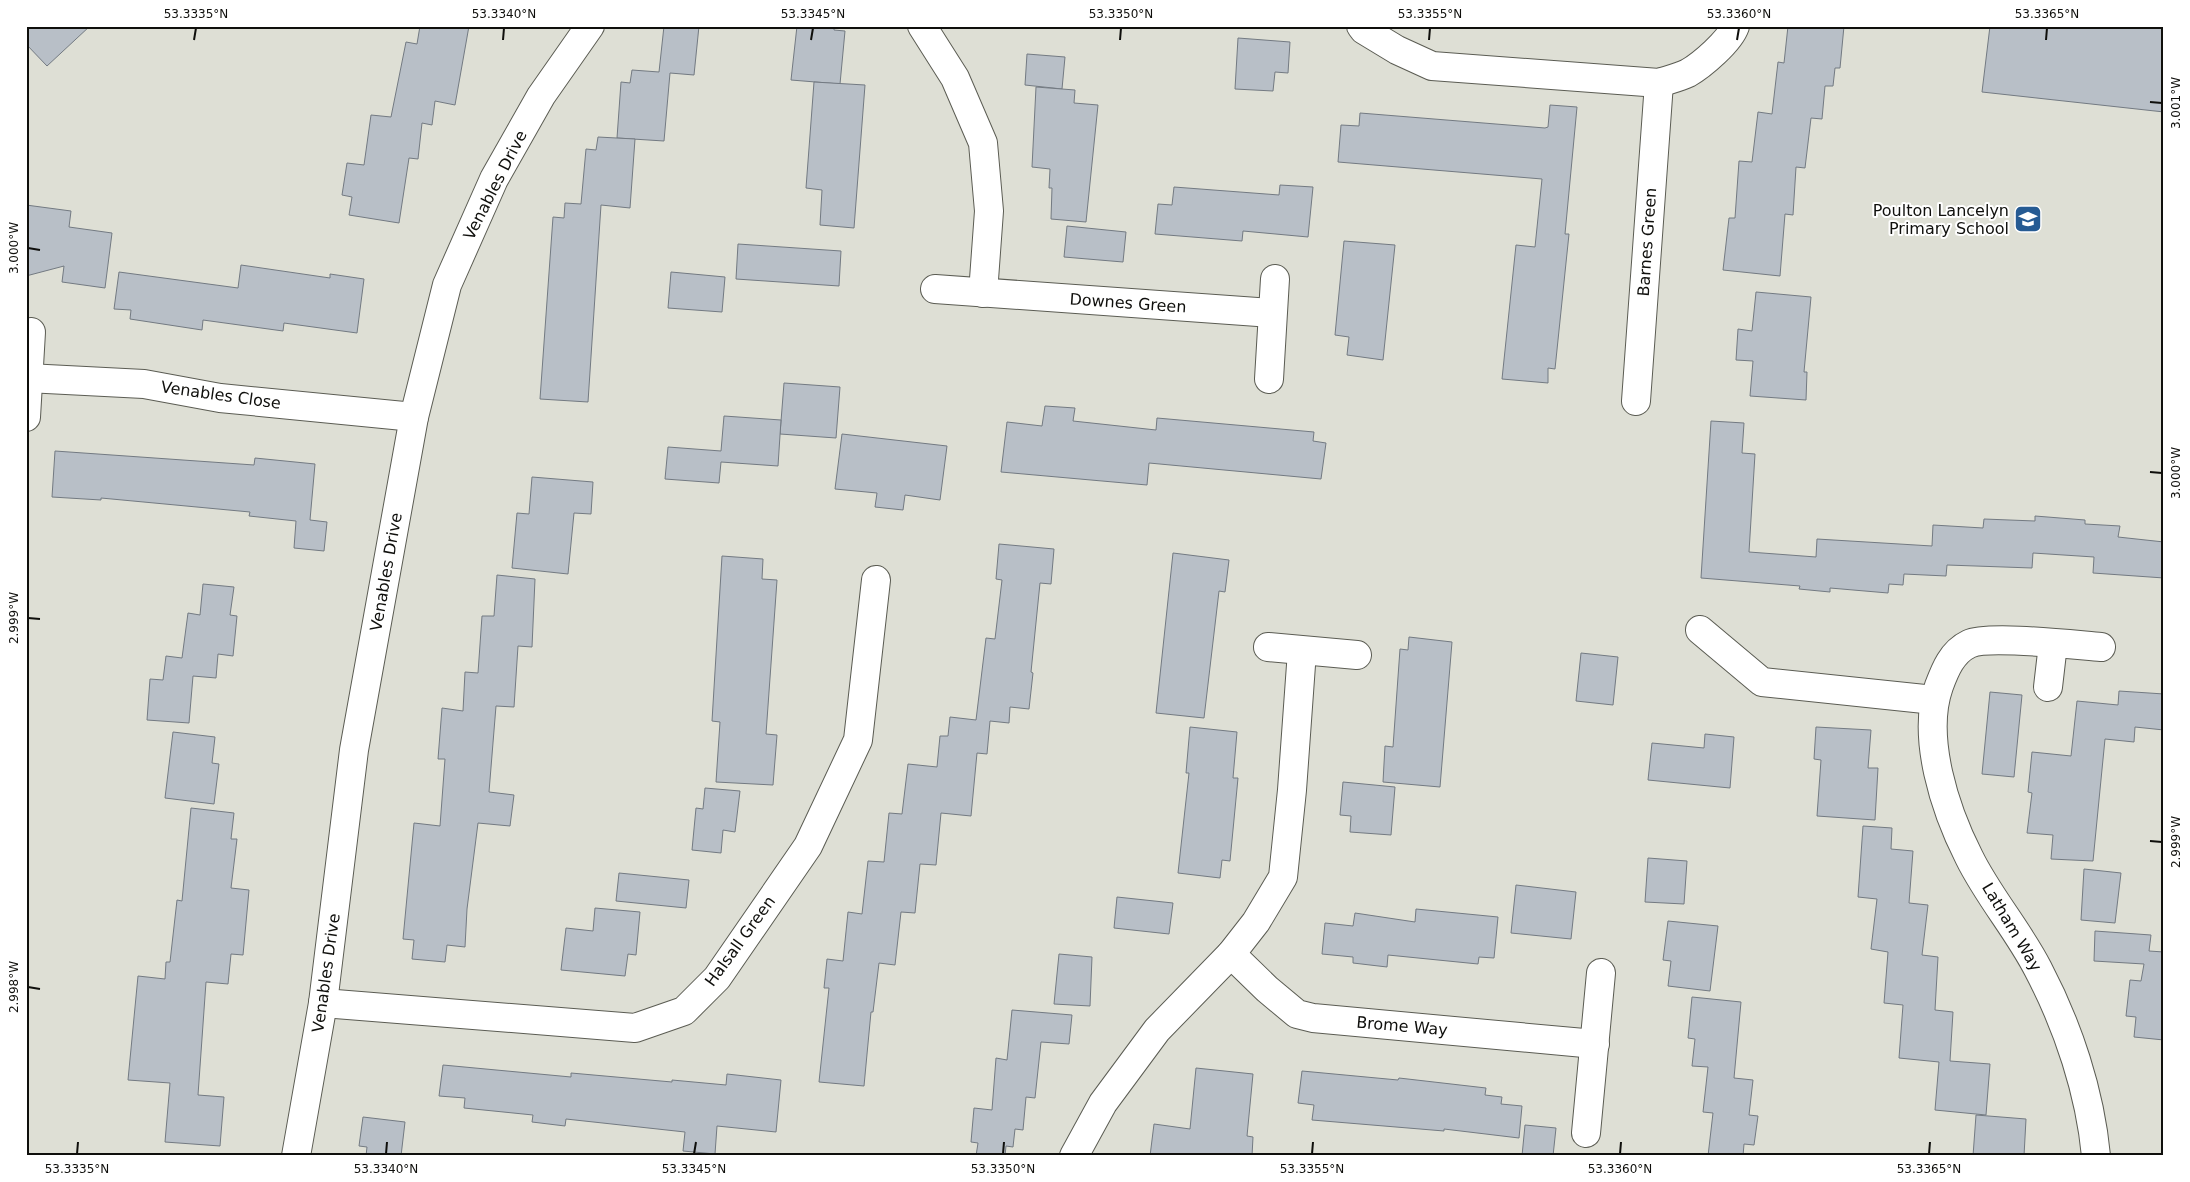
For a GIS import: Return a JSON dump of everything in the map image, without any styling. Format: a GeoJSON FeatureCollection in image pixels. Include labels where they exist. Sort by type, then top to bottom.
{"type":"FeatureCollection","features":[{"type":"Feature","properties":{"kind":"street","name":"Venables Drive"},"geometry":{"type":"LineString","coordinates":[[296,1156],[323,1003],[354,750],[414,417],[447,285],[494,179],[541,96],[590,26]]}},
{"type":"Feature","properties":{"kind":"street"},"geometry":{"type":"LineString","coordinates":[[922,26],[955,78],[983,143],[989,211],[983,293]]}},
{"type":"Feature","properties":{"kind":"street"},"geometry":{"type":"LineString","coordinates":[[1361,26],[1364,30],[1397,50],[1432,66],[1659,83],[1688,73],[1713,54],[1733,32],[1735,26]]}},
{"type":"Feature","properties":{"kind":"street","name":"Barnes Green"},"geometry":{"type":"LineString","coordinates":[[1636,401],[1659,83]]}},
{"type":"Feature","properties":{"kind":"street"},"geometry":{"type":"LineString","coordinates":[[1269,379],[1275,279]]}},
{"type":"Feature","properties":{"kind":"street","name":"Downes Green"},"geometry":{"type":"LineString","coordinates":[[935,289],[1272,314]]}},
{"type":"Feature","properties":{"kind":"street"},"geometry":{"type":"LineString","coordinates":[[26,417],[31,332]]}},
{"type":"Feature","properties":{"kind":"street","name":"Venables Close"},"geometry":{"type":"LineString","coordinates":[[27,378],[144,384],[220,398],[414,417]]}},
{"type":"Feature","properties":{"kind":"street","name":"Halsall Green"},"geometry":{"type":"LineString","coordinates":[[323,1003],[635,1028],[684,1011],[716,978],[808,846],[858,740],[876,580]]}},
{"type":"Feature","properties":{"kind":"street"},"geometry":{"type":"LineString","coordinates":[[1700,630],[1762,682],[1934,700]]}},
{"type":"Feature","properties":{"kind":"street","name":"Latham Way"},"geometry":{"type":"LineString","coordinates":[[2096,1156],[2094,1135],[2076,1056],[2038,969],[1969,857],[1942,790],[1932,739],[1934,700],[1943,674],[1953,656],[1970,644],[1998,641],[2101,647]]}},
{"type":"Feature","properties":{"kind":"street"},"geometry":{"type":"LineString","coordinates":[[2048,686],[2053,644]]}},
{"type":"Feature","properties":{"kind":"street"},"geometry":{"type":"LineString","coordinates":[[1268,647],[1357,655]]}},
{"type":"Feature","properties":{"kind":"street"},"geometry":{"type":"LineString","coordinates":[[1074,1156],[1104,1103],[1157,1030],[1231,954],[1256,922],[1283,877],[1292,790],[1302,651]]}},
{"type":"Feature","properties":{"kind":"street","name":"Brome Way"},"geometry":{"type":"LineString","coordinates":[[1231,954],[1267,990],[1297,1014],[1595,1044]]}},
{"type":"Feature","properties":{"kind":"street"},"geometry":{"type":"LineString","coordinates":[[1586,1133],[1601,973]]}},
{"type":"Feature","properties":{"kind":"building"},"geometry":{"type":"Polygon","coordinates":[[[26,26],[90,26],[47,66],[26,44],[26,26]]]}},
{"type":"Feature","properties":{"kind":"building"},"geometry":{"type":"Polygon","coordinates":[[[420,26],[469,26],[455,105],[435,101],[432,125],[422,123],[418,159],[409,158],[399,223],[349,215],[352,197],[342,195],[347,163],[364,165],[371,115],[391,117],[406,42],[417,44],[420,26]]]}},
{"type":"Feature","properties":{"kind":"building"},"geometry":{"type":"Polygon","coordinates":[[[664,26],[699,26],[694,75],[670,73],[664,141],[617,138],[621,82],[630,83],[632,70],[659,72],[664,26]]]}},
{"type":"Feature","properties":{"kind":"building"},"geometry":{"type":"Polygon","coordinates":[[[797,26],[834,26],[834,30],[845,31],[840,84],[791,80],[797,26]]]}},
{"type":"Feature","properties":{"kind":"building"},"geometry":{"type":"Polygon","coordinates":[[[1788,26],[1844,26],[1840,68],[1835,68],[1833,86],[1825,86],[1822,119],[1811,118],[1805,168],[1796,167],[1793,215],[1785,214],[1780,276],[1723,270],[1729,218],[1735,218],[1739,161],[1752,162],[1758,112],[1772,114],[1778,62],[1784,63],[1788,26]]]}},
{"type":"Feature","properties":{"kind":"building"},"geometry":{"type":"Polygon","coordinates":[[[1990,26],[2164,26],[2164,112],[1982,92],[1990,26]]]}},
{"type":"Feature","properties":{"kind":"building"},"geometry":{"type":"Polygon","coordinates":[[[1238,38],[1290,42],[1288,73],[1275,72],[1273,91],[1235,89],[1238,38]]]}},
{"type":"Feature","properties":{"kind":"building"},"geometry":{"type":"Polygon","coordinates":[[[1027,54],[1065,57],[1062,89],[1025,85],[1027,54]]]}},
{"type":"Feature","properties":{"kind":"building"},"geometry":{"type":"Polygon","coordinates":[[[814,82],[865,85],[854,228],[820,225],[822,190],[806,188],[814,82]]]}},
{"type":"Feature","properties":{"kind":"building"},"geometry":{"type":"Polygon","coordinates":[[[1036,87],[1075,90],[1074,103],[1098,105],[1086,222],[1051,219],[1052,188],[1049,188],[1050,169],[1032,167],[1036,87]]]}},
{"type":"Feature","properties":{"kind":"building"},"geometry":{"type":"Polygon","coordinates":[[[1550,105],[1577,107],[1565,234],[1569,234],[1555,369],[1548,368],[1548,383],[1502,379],[1516,245],[1535,247],[1542,179],[1338,162],[1341,125],[1359,126],[1360,113],[1545,128],[1548,127],[1550,105]]]}},
{"type":"Feature","properties":{"kind":"building"},"geometry":{"type":"Polygon","coordinates":[[[598,137],[635,139],[630,208],[601,205],[588,402],[540,399],[553,217],[564,218],[565,203],[581,204],[586,149],[596,150],[598,137]]]}},
{"type":"Feature","properties":{"kind":"building"},"geometry":{"type":"Polygon","coordinates":[[[1280,185],[1313,187],[1308,237],[1243,231],[1242,241],[1155,234],[1158,204],[1172,205],[1174,187],[1279,195],[1280,185]]]}},
{"type":"Feature","properties":{"kind":"building"},"geometry":{"type":"Polygon","coordinates":[[[26,205],[71,211],[69,227],[112,233],[105,288],[62,282],[64,266],[26,276],[26,205]]]}},
{"type":"Feature","properties":{"kind":"building"},"geometry":{"type":"Polygon","coordinates":[[[1067,226],[1126,232],[1123,262],[1064,257],[1067,226]]]}},
{"type":"Feature","properties":{"kind":"building"},"geometry":{"type":"Polygon","coordinates":[[[1344,241],[1395,245],[1383,360],[1347,355],[1349,337],[1335,335],[1344,241]]]}},
{"type":"Feature","properties":{"kind":"building"},"geometry":{"type":"Polygon","coordinates":[[[738,244],[841,251],[839,286],[736,279],[738,244]]]}},
{"type":"Feature","properties":{"kind":"building"},"geometry":{"type":"Polygon","coordinates":[[[241,265],[330,278],[330,274],[364,279],[357,333],[284,323],[283,331],[203,320],[202,330],[130,319],[131,310],[114,309],[119,272],[238,288],[241,265]]]}},
{"type":"Feature","properties":{"kind":"building"},"geometry":{"type":"Polygon","coordinates":[[[671,272],[725,277],[722,312],[668,308],[671,272]]]}},
{"type":"Feature","properties":{"kind":"building"},"geometry":{"type":"Polygon","coordinates":[[[1756,292],[1811,297],[1804,372],[1807,372],[1806,400],[1750,396],[1753,361],[1736,360],[1738,329],[1752,331],[1756,292]]]}},
{"type":"Feature","properties":{"kind":"building"},"geometry":{"type":"Polygon","coordinates":[[[784,383],[840,387],[836,438],[780,434],[784,383]]]}},
{"type":"Feature","properties":{"kind":"building"},"geometry":{"type":"Polygon","coordinates":[[[1045,406],[1075,408],[1073,421],[1156,430],[1157,418],[1314,432],[1313,441],[1326,443],[1321,479],[1149,463],[1147,485],[1001,472],[1007,422],[1042,426],[1045,406]]]}},
{"type":"Feature","properties":{"kind":"building"},"geometry":{"type":"Polygon","coordinates":[[[724,416],[781,420],[778,466],[721,462],[719,483],[665,479],[668,447],[721,451],[724,416]]]}},
{"type":"Feature","properties":{"kind":"building"},"geometry":{"type":"Polygon","coordinates":[[[1711,421],[1744,423],[1742,453],[1755,454],[1749,552],[1816,557],[1817,539],[1932,546],[1933,525],[1983,528],[1984,519],[2035,521],[2035,516],[2085,520],[2085,524],[2120,526],[2118,537],[2164,542],[2164,578],[2093,573],[2094,557],[2033,553],[2032,568],[1947,565],[1946,576],[1904,574],[1903,585],[1889,584],[1888,593],[1830,588],[1830,592],[1799,589],[1800,586],[1701,578],[1711,421]]]}},
{"type":"Feature","properties":{"kind":"building"},"geometry":{"type":"Polygon","coordinates":[[[842,434],[947,446],[940,500],[905,495],[903,510],[875,507],[877,493],[835,489],[842,434]]]}},
{"type":"Feature","properties":{"kind":"building"},"geometry":{"type":"Polygon","coordinates":[[[55,451],[254,465],[255,458],[315,464],[310,520],[327,522],[324,551],[294,548],[296,521],[249,516],[250,512],[101,498],[101,500],[52,497],[55,451]]]}},
{"type":"Feature","properties":{"kind":"building"},"geometry":{"type":"Polygon","coordinates":[[[532,477],[593,482],[591,514],[574,513],[568,574],[512,568],[517,513],[529,514],[532,477]]]}},
{"type":"Feature","properties":{"kind":"building"},"geometry":{"type":"Polygon","coordinates":[[[999,544],[1054,549],[1051,584],[1040,583],[1029,709],[1010,707],[1009,723],[990,721],[987,754],[977,753],[971,816],[941,813],[936,865],[920,864],[915,913],[901,912],[895,965],[879,963],[873,1012],[871,1012],[864,1086],[819,1082],[829,988],[824,988],[827,959],[843,961],[848,912],[862,914],[868,861],[884,862],[889,813],[902,814],[908,764],[937,767],[940,736],[948,736],[950,717],[976,720],[986,638],[995,639],[1002,580],[996,579],[999,544]]]}},
{"type":"Feature","properties":{"kind":"building"},"geometry":{"type":"Polygon","coordinates":[[[1173,553],[1229,560],[1225,592],[1219,591],[1204,718],[1156,713],[1173,553]]]}},
{"type":"Feature","properties":{"kind":"building"},"geometry":{"type":"Polygon","coordinates":[[[722,556],[763,559],[762,579],[777,580],[766,734],[777,735],[773,785],[716,782],[720,722],[712,721],[722,556]]]}},
{"type":"Feature","properties":{"kind":"building"},"geometry":{"type":"Polygon","coordinates":[[[497,575],[535,579],[532,647],[518,646],[514,707],[496,706],[489,792],[514,795],[510,826],[478,823],[467,909],[465,947],[447,945],[445,962],[412,959],[414,940],[403,939],[414,823],[440,826],[445,759],[438,759],[442,708],[463,711],[465,672],[478,673],[482,616],[494,616],[497,575]]]}},
{"type":"Feature","properties":{"kind":"building"},"geometry":{"type":"Polygon","coordinates":[[[203,584],[234,587],[230,615],[237,616],[233,656],[218,654],[216,678],[193,676],[189,723],[147,720],[150,679],[163,680],[166,656],[182,658],[188,613],[200,615],[203,584]]]}},
{"type":"Feature","properties":{"kind":"building"},"geometry":{"type":"Polygon","coordinates":[[[1409,637],[1452,642],[1440,787],[1383,782],[1385,746],[1393,747],[1400,649],[1408,650],[1409,637]]]}},
{"type":"Feature","properties":{"kind":"building"},"geometry":{"type":"Polygon","coordinates":[[[1581,653],[1618,657],[1613,705],[1576,701],[1581,653]]]}},
{"type":"Feature","properties":{"kind":"building"},"geometry":{"type":"Polygon","coordinates":[[[2119,691],[2164,694],[2164,730],[2135,727],[2134,742],[2105,739],[2093,861],[2051,859],[2053,835],[2027,833],[2032,793],[2028,792],[2032,752],[2071,756],[2077,701],[2118,705],[2119,691]]]}},
{"type":"Feature","properties":{"kind":"building"},"geometry":{"type":"Polygon","coordinates":[[[1990,692],[2022,695],[2014,777],[1982,774],[1990,692]]]}},
{"type":"Feature","properties":{"kind":"building"},"geometry":{"type":"Polygon","coordinates":[[[1190,727],[1237,732],[1233,778],[1238,778],[1230,861],[1222,860],[1220,878],[1178,873],[1189,773],[1186,773],[1190,727]]]}},
{"type":"Feature","properties":{"kind":"building"},"geometry":{"type":"Polygon","coordinates":[[[1816,727],[1871,730],[1868,768],[1878,768],[1875,820],[1817,816],[1821,760],[1814,759],[1816,727]]]}},
{"type":"Feature","properties":{"kind":"building"},"geometry":{"type":"Polygon","coordinates":[[[173,732],[215,737],[212,763],[219,764],[214,804],[165,798],[173,732]]]}},
{"type":"Feature","properties":{"kind":"building"},"geometry":{"type":"Polygon","coordinates":[[[1705,734],[1734,737],[1730,788],[1648,780],[1652,743],[1704,748],[1705,734]]]}},
{"type":"Feature","properties":{"kind":"building"},"geometry":{"type":"Polygon","coordinates":[[[1343,782],[1395,787],[1391,835],[1350,832],[1351,816],[1340,815],[1343,782]]]}},
{"type":"Feature","properties":{"kind":"building"},"geometry":{"type":"Polygon","coordinates":[[[705,788],[740,791],[735,832],[723,830],[721,853],[692,850],[696,808],[703,809],[705,788]]]}},
{"type":"Feature","properties":{"kind":"building"},"geometry":{"type":"Polygon","coordinates":[[[191,808],[234,813],[231,839],[237,839],[231,888],[249,890],[243,955],[231,954],[228,984],[206,982],[198,1095],[224,1097],[220,1146],[165,1142],[170,1083],[128,1080],[138,976],[165,979],[166,962],[170,962],[177,900],[182,901],[191,808]]]}},
{"type":"Feature","properties":{"kind":"building"},"geometry":{"type":"Polygon","coordinates":[[[1863,826],[1892,828],[1891,849],[1913,851],[1909,903],[1928,905],[1922,955],[1938,957],[1935,1010],[1953,1012],[1950,1061],[1990,1064],[1986,1115],[1935,1110],[1939,1062],[1899,1058],[1903,1005],[1884,1003],[1888,952],[1871,949],[1877,899],[1858,897],[1863,826]]]}},
{"type":"Feature","properties":{"kind":"building"},"geometry":{"type":"Polygon","coordinates":[[[1648,858],[1687,861],[1684,904],[1645,902],[1648,858]]]}},
{"type":"Feature","properties":{"kind":"building"},"geometry":{"type":"Polygon","coordinates":[[[2084,869],[2121,873],[2115,923],[2081,920],[2084,869]]]}},
{"type":"Feature","properties":{"kind":"building"},"geometry":{"type":"Polygon","coordinates":[[[619,873],[689,880],[686,908],[616,901],[619,873]]]}},
{"type":"Feature","properties":{"kind":"building"},"geometry":{"type":"Polygon","coordinates":[[[1516,885],[1576,892],[1571,939],[1511,933],[1516,885]]]}},
{"type":"Feature","properties":{"kind":"building"},"geometry":{"type":"Polygon","coordinates":[[[1117,897],[1173,903],[1169,934],[1114,928],[1117,897]]]}},
{"type":"Feature","properties":{"kind":"building"},"geometry":{"type":"Polygon","coordinates":[[[595,908],[640,912],[636,955],[628,954],[625,976],[561,970],[566,928],[593,931],[595,908]]]}},
{"type":"Feature","properties":{"kind":"building"},"geometry":{"type":"Polygon","coordinates":[[[1416,909],[1498,917],[1494,958],[1479,957],[1478,964],[1388,955],[1387,967],[1353,963],[1353,957],[1322,954],[1325,923],[1353,926],[1355,913],[1415,922],[1416,909]]]}},
{"type":"Feature","properties":{"kind":"building"},"geometry":{"type":"Polygon","coordinates":[[[1668,921],[1718,926],[1710,991],[1668,986],[1671,961],[1663,960],[1668,921]]]}},
{"type":"Feature","properties":{"kind":"building"},"geometry":{"type":"Polygon","coordinates":[[[2095,931],[2151,935],[2149,951],[2164,952],[2164,1040],[2134,1037],[2136,1017],[2126,1016],[2130,980],[2141,981],[2144,964],[2094,961],[2095,931]]]}},
{"type":"Feature","properties":{"kind":"building"},"geometry":{"type":"Polygon","coordinates":[[[1059,954],[1092,957],[1090,1006],[1054,1004],[1059,954]]]}},
{"type":"Feature","properties":{"kind":"building"},"geometry":{"type":"Polygon","coordinates":[[[1692,997],[1741,1002],[1734,1078],[1753,1080],[1749,1115],[1758,1116],[1754,1145],[1744,1144],[1743,1156],[1708,1156],[1713,1113],[1703,1112],[1708,1067],[1692,1066],[1695,1039],[1688,1038],[1692,997]]]}},
{"type":"Feature","properties":{"kind":"building"},"geometry":{"type":"Polygon","coordinates":[[[1012,1010],[1072,1015],[1069,1044],[1041,1042],[1035,1098],[1026,1097],[1023,1130],[1015,1129],[1013,1147],[1006,1146],[1005,1156],[976,1156],[978,1143],[971,1142],[974,1108],[992,1110],[996,1058],[1007,1060],[1012,1010]]]}},
{"type":"Feature","properties":{"kind":"building"},"geometry":{"type":"Polygon","coordinates":[[[443,1065],[571,1077],[571,1073],[726,1085],[727,1074],[781,1080],[776,1132],[717,1126],[715,1154],[683,1151],[685,1132],[566,1119],[565,1126],[532,1122],[533,1115],[464,1108],[465,1098],[439,1096],[443,1065]]]}},
{"type":"Feature","properties":{"kind":"building"},"geometry":{"type":"Polygon","coordinates":[[[1196,1068],[1253,1074],[1247,1136],[1253,1137],[1252,1156],[1150,1156],[1154,1124],[1190,1129],[1196,1068]]]}},
{"type":"Feature","properties":{"kind":"building"},"geometry":{"type":"Polygon","coordinates":[[[1302,1071],[1398,1080],[1399,1078],[1486,1088],[1485,1095],[1502,1097],[1501,1104],[1522,1106],[1519,1138],[1444,1129],[1444,1131],[1312,1120],[1314,1105],[1298,1103],[1302,1071]]]}},
{"type":"Feature","properties":{"kind":"building"},"geometry":{"type":"Polygon","coordinates":[[[1976,1115],[2026,1119],[2024,1156],[1973,1156],[1976,1115]]]}},
{"type":"Feature","properties":{"kind":"building"},"geometry":{"type":"Polygon","coordinates":[[[363,1117],[405,1122],[401,1156],[366,1156],[367,1147],[359,1146],[363,1117]]]}},
{"type":"Feature","properties":{"kind":"building"},"geometry":{"type":"Polygon","coordinates":[[[1525,1125],[1556,1128],[1553,1156],[1522,1156],[1525,1125]]]}},
{"type":"Feature","properties":{"kind":"place","name":"Poulton Lancelyn Primary School"},"geometry":{"type":"Point","coordinates":[2028,219]}}]}
